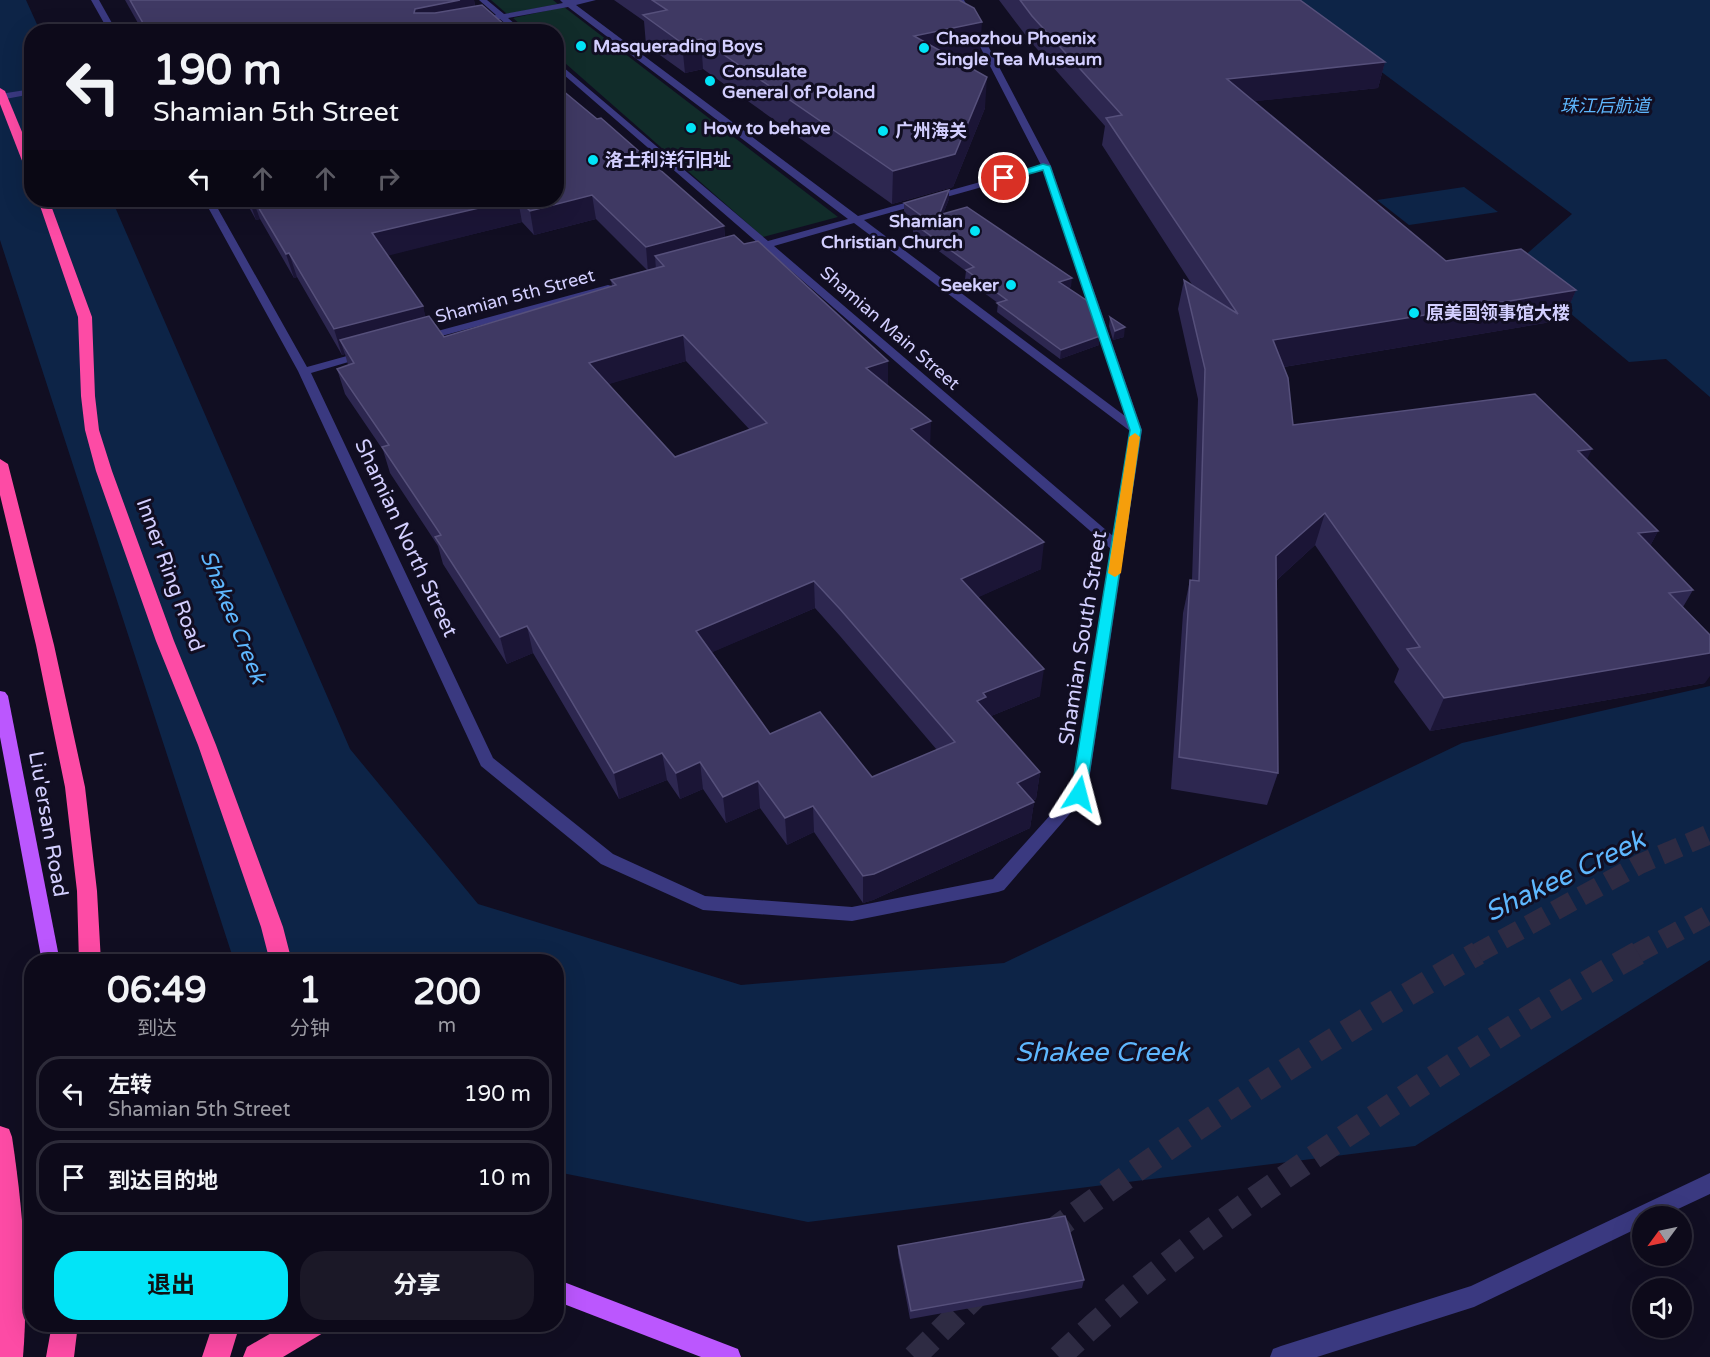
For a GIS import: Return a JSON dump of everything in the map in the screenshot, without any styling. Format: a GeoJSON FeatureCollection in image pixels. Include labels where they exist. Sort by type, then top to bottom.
{"type":"FeatureCollection","features":[{"type":"Feature","properties":{"kind":"highway"},"geometry":{"type":"LineString","coordinates":[[0,91],[24,151]]}},
{"type":"Feature","properties":{"kind":"highway","name":"Inner Ring Road"},"geometry":{"type":"LineString","coordinates":[[45,207],[85,317],[89,407],[92,430],[104,471],[161,630],[207,745],[272,927],[279,954]]}},
{"type":"Feature","properties":{"kind":"highway"},"geometry":{"type":"LineString","coordinates":[[0,464],[45,645],[75,787],[87,891],[90,954]]}},
{"type":"Feature","properties":{"kind":"highway"},"geometry":{"type":"LineString","coordinates":[[0,1137],[13,1256],[13,1302],[9,1357]]}},
{"type":"Feature","properties":{"kind":"highway"},"geometry":{"type":"LineString","coordinates":[[60,1357],[64,1332]]}},
{"type":"Feature","properties":{"kind":"highway"},"geometry":{"type":"LineString","coordinates":[[216,1357],[224,1332]]}},
{"type":"Feature","properties":{"kind":"highway"},"geometry":{"type":"LineString","coordinates":[[278,1357],[283,1332]]}},
{"type":"Feature","properties":{"kind":"highway"},"geometry":{"type":"LineString","coordinates":[[257,1357],[300,1332]]}},
{"type":"Feature","properties":{"kind":"main road","name":"Liu'ersan Road"},"geometry":{"type":"LineString","coordinates":[[0,696],[49,954]]}},
{"type":"Feature","properties":{"kind":"main road"},"geometry":{"type":"LineString","coordinates":[[564,1293],[730,1357]]}},
{"type":"Feature","properties":{"kind":"street"},"geometry":{"type":"LineString","coordinates":[[95,0],[108,24]]}},
{"type":"Feature","properties":{"kind":"street"},"geometry":{"type":"LineString","coordinates":[[483,0],[511,24]]}},
{"type":"Feature","properties":{"kind":"street"},"geometry":{"type":"LineString","coordinates":[[469,23],[567,2],[592,0]]}},
{"type":"Feature","properties":{"kind":"street","name":"Shamian South Street"},"geometry":{"type":"LineString","coordinates":[[607,859],[703,903],[852,914],[998,885],[1079,794],[1136,430],[1046,166],[960,0]]}},
{"type":"Feature","properties":{"kind":"street"},"geometry":{"type":"LineString","coordinates":[[567,2],[1136,430]]}},
{"type":"Feature","properties":{"kind":"street","name":"Shamian Main Street"},"geometry":{"type":"LineString","coordinates":[[564,70],[1119,549]]}},
{"type":"Feature","properties":{"kind":"street"},"geometry":{"type":"LineString","coordinates":[[0,97],[24,92]]}},
{"type":"Feature","properties":{"kind":"street"},"geometry":{"type":"LineString","coordinates":[[732,255],[1046,166]]}},
{"type":"Feature","properties":{"kind":"street","name":"Shamian North Street"},"geometry":{"type":"LineString","coordinates":[[212,207],[304,371],[487,762],[607,859]]}},
{"type":"Feature","properties":{"kind":"street","name":"Shamian 5th Street"},"geometry":{"type":"LineString","coordinates":[[408,342],[616,286]]}},
{"type":"Feature","properties":{"kind":"street"},"geometry":{"type":"LineString","coordinates":[[304,371],[374,352]]}},
{"type":"Feature","properties":{"kind":"street"},"geometry":{"type":"LineString","coordinates":[[1281,1357],[1474,1296],[1710,1183]]}},
{"type":"Feature","properties":{"kind":"green space"},"geometry":{"type":"Polygon","coordinates":[[[491,0],[553,0],[558,4],[507,14],[491,0]]]}},
{"type":"Feature","properties":{"kind":"green space"},"geometry":{"type":"Polygon","coordinates":[[[564,7],[838,217],[763,237],[564,62],[564,24],[520,24],[513,18],[564,7]]]}},
{"type":"Feature","properties":{"kind":"water","name":"Shakee Creek"},"geometry":{"type":"Polygon","coordinates":[[[0,0],[26,0],[37,24],[24,24],[24,207],[115,207],[350,749],[478,904],[741,985],[1004,963],[1462,743],[1710,686],[1710,960],[1415,1146],[808,1222],[564,1173],[564,954],[232,954],[0,240],[0,0]]]}},
{"type":"Feature","properties":{"kind":"water","name":"珠江后航道"},"geometry":{"type":"Polygon","coordinates":[[[1285,0],[1710,0],[1710,397],[1666,359],[1629,362],[1513,266],[1572,214],[1285,0]]]}},
{"type":"Feature","properties":{"kind":"water"},"geometry":{"type":"Polygon","coordinates":[[[1464,187],[1498,212],[1409,225],[1377,200],[1464,187]]]}},
{"type":"Feature","properties":{"kind":"building"},"geometry":{"type":"Polygon","coordinates":[[[130,0],[460,0],[415,9],[414,13],[435,13],[482,5],[504,24],[144,24],[130,0]]]}},
{"type":"Feature","properties":{"kind":"building"},"geometry":{"type":"Polygon","coordinates":[[[652,0],[959,0],[974,8],[982,22],[914,36],[987,77],[955,154],[893,171],[701,39],[682,43],[643,15],[667,10],[652,0]]]}},
{"type":"Feature","properties":{"kind":"building"},"geometry":{"type":"Polygon","coordinates":[[[1020,0],[1300,0],[1385,62],[1227,79],[1446,261],[1521,249],[1576,290],[1273,340],[1288,378],[1293,425],[1535,394],[1592,449],[1578,451],[1658,531],[1638,533],[1693,590],[1669,593],[1710,635],[1710,653],[1444,698],[1407,649],[1420,647],[1325,513],[1276,556],[1278,773],[1179,757],[1190,580],[1199,581],[1205,369],[1184,280],[1238,314],[1106,118],[1122,115],[1020,0]]]}},
{"type":"Feature","properties":{"kind":"building"},"geometry":{"type":"Polygon","coordinates":[[[564,92],[597,119],[601,118],[724,226],[646,247],[592,195],[564,202],[564,92]]]}},
{"type":"Feature","properties":{"kind":"building"},"geometry":{"type":"Polygon","coordinates":[[[949,190],[939,215],[967,207],[1072,278],[1059,282],[1089,302],[1100,336],[1061,350],[997,303],[1007,300],[966,270],[974,267],[913,223],[926,219],[904,203],[949,190]]]}},
{"type":"Feature","properties":{"kind":"building"},"geometry":{"type":"Polygon","coordinates":[[[258,207],[483,207],[372,233],[423,306],[334,329],[289,253],[286,254],[258,207]]]}},
{"type":"Feature","properties":{"kind":"building"},"geometry":{"type":"Polygon","coordinates":[[[526,207],[546,207],[530,211],[526,207]]]}},
{"type":"Feature","properties":{"kind":"building"},"geometry":{"type":"Polygon","coordinates":[[[734,235],[744,244],[758,241],[888,361],[866,368],[931,421],[911,429],[1044,542],[961,579],[1044,669],[983,693],[986,697],[977,701],[1040,772],[1017,783],[1034,802],[874,874],[863,876],[813,806],[785,818],[758,781],[723,797],[700,762],[676,773],[662,753],[614,773],[527,626],[500,637],[435,537],[441,535],[382,447],[389,445],[337,369],[354,363],[340,340],[429,316],[444,337],[616,285],[611,280],[664,266],[655,256],[734,235]],[[683,335],[589,363],[675,457],[767,423],[683,335]],[[814,581],[696,631],[770,734],[820,712],[872,777],[955,742],[840,609],[814,581]]]}},
{"type":"Feature","properties":{"kind":"building"},"geometry":{"type":"Polygon","coordinates":[[[1110,317],[1125,327],[1115,331],[1110,317]]]}},
{"type":"Feature","properties":{"kind":"building"},"geometry":{"type":"Polygon","coordinates":[[[1065,1216],[1084,1280],[911,1311],[898,1246],[1065,1216]]]}},
{"type":"Feature","properties":{"kind":"tunnel"},"geometry":{"type":"LineString","coordinates":[[1476,954],[1640,864],[1710,834]]}},
{"type":"Feature","properties":{"kind":"tunnel"},"geometry":{"type":"LineString","coordinates":[[1636,954],[1710,914]]}},
{"type":"Feature","properties":{"kind":"tunnel"},"geometry":{"type":"LineString","coordinates":[[1048,1234],[1259,1087],[1368,1018],[1478,953]]}},
{"type":"Feature","properties":{"kind":"tunnel"},"geometry":{"type":"LineString","coordinates":[[1059,1357],[1131,1293],[1207,1233],[1285,1177],[1466,1057],[1638,953]]}},
{"type":"Feature","properties":{"kind":"tunnel"},"geometry":{"type":"LineString","coordinates":[[914,1357],[979,1293]]}},
{"type":"Feature","properties":{"kind":"slow traffic"},"geometry":{"type":"LineString","coordinates":[[1115,573],[1135,437]]}},
{"type":"Feature","properties":{"kind":"place","name":"Masquerading Boys"},"geometry":{"type":"Point","coordinates":[581,46]}},
{"type":"Feature","properties":{"kind":"place","name":"Chaozhou Phoenix Single Tea Museum"},"geometry":{"type":"Point","coordinates":[924,48]}},
{"type":"Feature","properties":{"kind":"place","name":"Consulate General of Poland"},"geometry":{"type":"Point","coordinates":[710,81]}},
{"type":"Feature","properties":{"kind":"place","name":"How to behave"},"geometry":{"type":"Point","coordinates":[691,128]}},
{"type":"Feature","properties":{"kind":"place","name":"广州海关"},"geometry":{"type":"Point","coordinates":[883,131]}},
{"type":"Feature","properties":{"kind":"place","name":"洛士利洋行旧址"},"geometry":{"type":"Point","coordinates":[593,160]}},
{"type":"Feature","properties":{"kind":"place","name":"Shamian Christian Church"},"geometry":{"type":"Point","coordinates":[975,231]}},
{"type":"Feature","properties":{"kind":"place","name":"Seeker"},"geometry":{"type":"Point","coordinates":[1011,285]}},
{"type":"Feature","properties":{"kind":"place","name":"原美国领事馆大楼"},"geometry":{"type":"Point","coordinates":[1414,313]}},
{"type":"Feature","properties":{"kind":"route"},"geometry":{"type":"LineString","coordinates":[[1004,178],[1046,166],[1136,430],[1079,794]]}}]}
